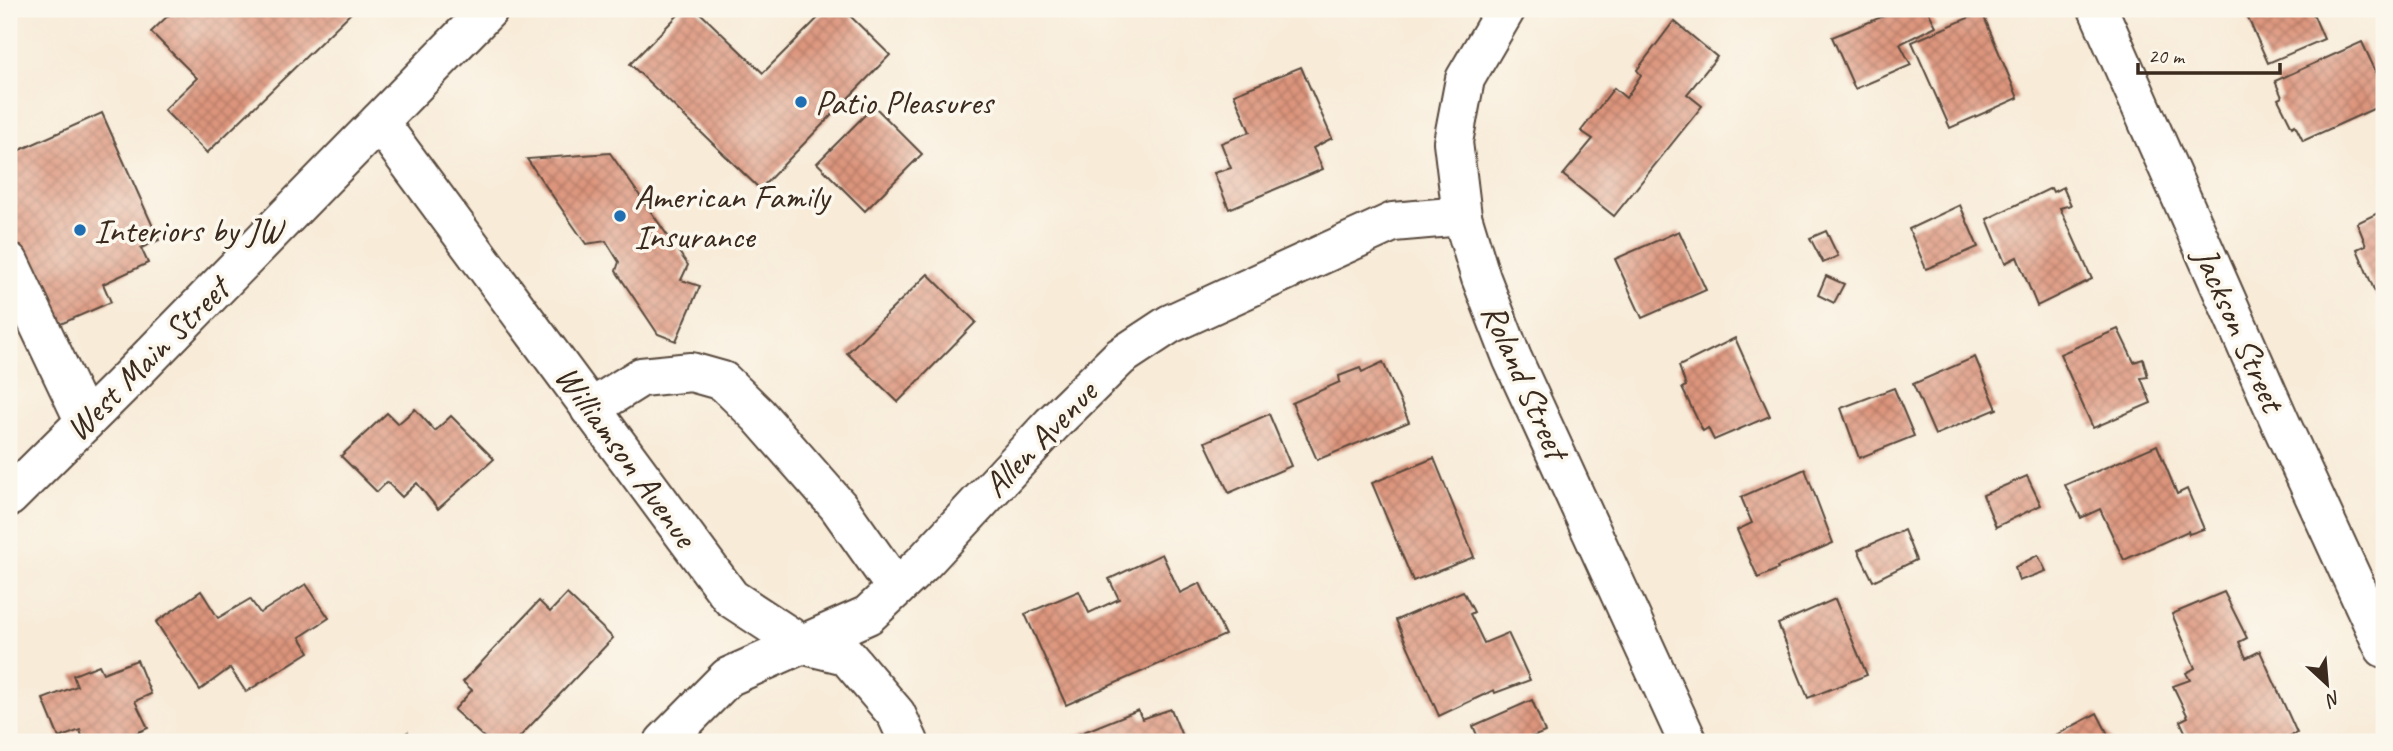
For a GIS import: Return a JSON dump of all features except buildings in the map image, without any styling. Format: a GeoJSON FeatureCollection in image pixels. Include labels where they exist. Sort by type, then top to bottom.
{"type":"FeatureCollection","features":[{"type":"Feature","properties":{"kind":"street","name":"West Main Street"},"geometry":{"type":"LineString","coordinates":[[9,497],[489,9]]}},
{"type":"Feature","properties":{"kind":"street","name":"Roland Street"},"geometry":{"type":"LineString","coordinates":[[1506,9],[1465,79],[1453,142],[1462,216],[1481,278],[1512,358],[1688,742]]}},
{"type":"Feature","properties":{"kind":"street","name":"Jackson Street"},"geometry":{"type":"LineString","coordinates":[[2098,9],[2282,426],[2384,648]]}},
{"type":"Feature","properties":{"kind":"street","name":"Williamson Avenue"},"geometry":{"type":"LineString","coordinates":[[379,122],[731,598],[801,644],[846,655],[896,713],[909,742]]}},
{"type":"Feature","properties":{"kind":"street","name":"Allen Avenue"},"geometry":{"type":"LineString","coordinates":[[664,742],[728,677],[868,615],[923,563],[1052,424],[1120,357],[1170,324],[1393,222],[1462,216]]}},
{"type":"Feature","properties":{"kind":"street"},"geometry":{"type":"LineString","coordinates":[[9,262],[85,422]]}},
{"type":"Feature","properties":{"kind":"street"},"geometry":{"type":"LineString","coordinates":[[590,409],[641,377],[691,372],[723,381],[758,415],[838,506],[896,588]]}},
{"type":"Feature","properties":{"kind":"place","name":"Patio Pleasures"},"geometry":{"type":"Point","coordinates":[801,102]}},
{"type":"Feature","properties":{"kind":"place","name":"American Family Insurance"},"geometry":{"type":"Point","coordinates":[620,216]}},
{"type":"Feature","properties":{"kind":"place","name":"Interiors by JW"},"geometry":{"type":"Point","coordinates":[80,230]}}]}
